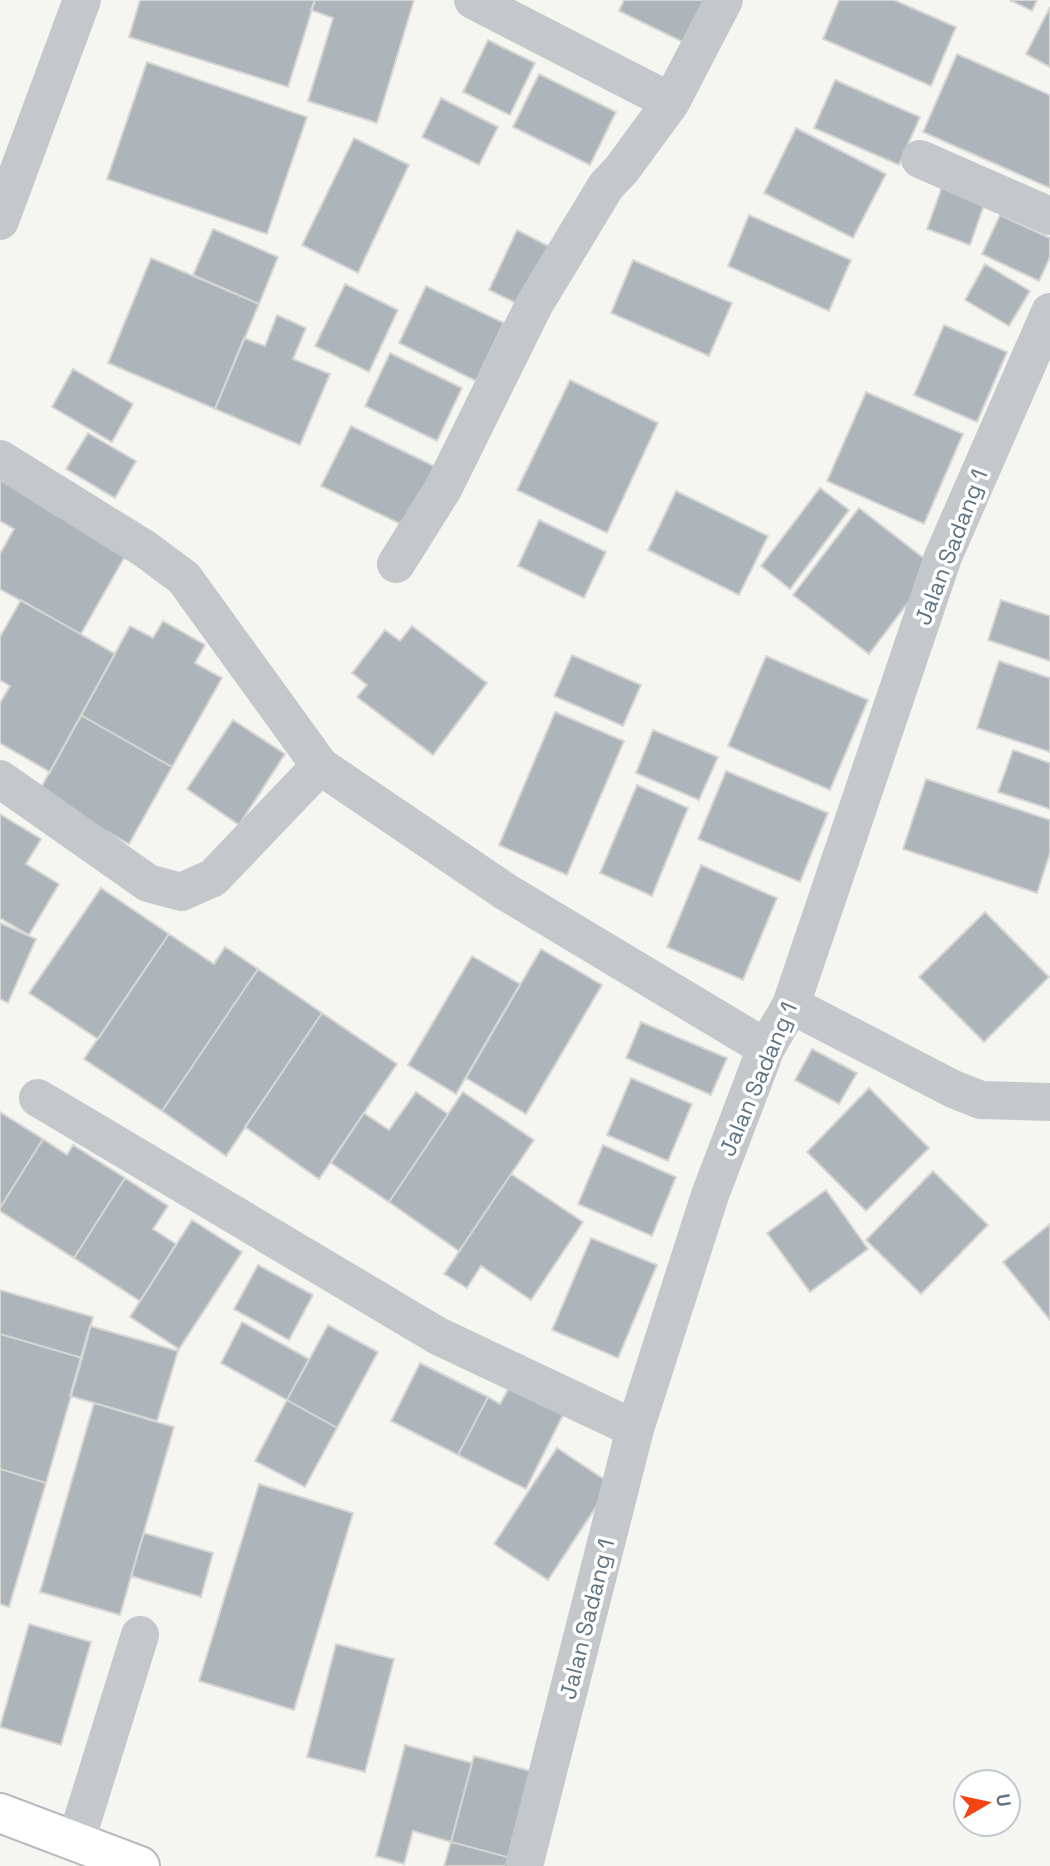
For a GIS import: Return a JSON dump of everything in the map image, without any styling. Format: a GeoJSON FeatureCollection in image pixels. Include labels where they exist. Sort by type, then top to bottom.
{"type":"FeatureCollection","features":[{"type":"Feature","properties":{"kind":"main road"},"geometry":{"type":"LineString","coordinates":[[0,1813],[141,1866]]}},
{"type":"Feature","properties":{"kind":"street"},"geometry":{"type":"LineString","coordinates":[[0,220],[82,0]]}},
{"type":"Feature","properties":{"kind":"street"},"geometry":{"type":"LineString","coordinates":[[473,0],[671,102]]}},
{"type":"Feature","properties":{"kind":"street"},"geometry":{"type":"LineString","coordinates":[[396,564],[443,489],[534,305],[606,186],[622,169],[671,102],[724,0]]}},
{"type":"Feature","properties":{"kind":"street"},"geometry":{"type":"LineString","coordinates":[[920,159],[1050,216]]}},
{"type":"Feature","properties":{"kind":"street","name":"Jalan Sadang 1"},"geometry":{"type":"LineString","coordinates":[[524,1866],[635,1429],[710,1195],[766,1048],[790,1005],[943,557],[1050,312]]}},
{"type":"Feature","properties":{"kind":"street"},"geometry":{"type":"LineString","coordinates":[[0,459],[145,549],[184,578],[320,766],[506,892],[766,1048]]}},
{"type":"Feature","properties":{"kind":"street"},"geometry":{"type":"LineString","coordinates":[[0,779],[148,883],[181,892],[213,878],[320,766]]}},
{"type":"Feature","properties":{"kind":"street"},"geometry":{"type":"LineString","coordinates":[[790,1005],[953,1089],[981,1100],[1050,1102]]}},
{"type":"Feature","properties":{"kind":"street"},"geometry":{"type":"LineString","coordinates":[[38,1098],[438,1336],[635,1429]]}},
{"type":"Feature","properties":{"kind":"street"},"geometry":{"type":"LineString","coordinates":[[76,1841],[140,1635]]}},
{"type":"Feature","properties":{"kind":"building"},"geometry":{"type":"Polygon","coordinates":[[[140,0],[315,0],[288,87],[129,37],[140,0]]]}},
{"type":"Feature","properties":{"kind":"building"},"geometry":{"type":"Polygon","coordinates":[[[315,0],[414,0],[377,123],[308,101],[333,18],[311,10],[315,0]]]}},
{"type":"Feature","properties":{"kind":"building"},"geometry":{"type":"Polygon","coordinates":[[[624,0],[716,0],[693,47],[619,11],[624,0]]]}},
{"type":"Feature","properties":{"kind":"building"},"geometry":{"type":"Polygon","coordinates":[[[839,0],[894,0],[956,27],[931,86],[823,39],[839,0]]]}},
{"type":"Feature","properties":{"kind":"building"},"geometry":{"type":"Polygon","coordinates":[[[1010,0],[1037,0],[1032,11],[1010,0]]]}},
{"type":"Feature","properties":{"kind":"building"},"geometry":{"type":"Polygon","coordinates":[[[1050,7],[1050,67],[1026,54],[1050,7]]]}},
{"type":"Feature","properties":{"kind":"building"},"geometry":{"type":"Polygon","coordinates":[[[488,40],[535,63],[510,115],[463,92],[488,40]]]}},
{"type":"Feature","properties":{"kind":"building"},"geometry":{"type":"Polygon","coordinates":[[[957,54],[1050,95],[1050,188],[923,132],[957,54]]]}},
{"type":"Feature","properties":{"kind":"building"},"geometry":{"type":"Polygon","coordinates":[[[147,62],[307,117],[267,234],[107,179],[147,62]]]}},
{"type":"Feature","properties":{"kind":"building"},"geometry":{"type":"Polygon","coordinates":[[[539,74],[616,112],[590,165],[513,127],[539,74]]]}},
{"type":"Feature","properties":{"kind":"building"},"geometry":{"type":"Polygon","coordinates":[[[835,80],[920,117],[899,165],[814,128],[835,80]]]}},
{"type":"Feature","properties":{"kind":"building"},"geometry":{"type":"Polygon","coordinates":[[[441,98],[498,127],[479,165],[422,137],[441,98]]]}},
{"type":"Feature","properties":{"kind":"building"},"geometry":{"type":"Polygon","coordinates":[[[796,128],[886,174],[853,238],[764,193],[796,128]]]}},
{"type":"Feature","properties":{"kind":"building"},"geometry":{"type":"Polygon","coordinates":[[[354,138],[409,165],[358,273],[302,245],[354,138]]]}},
{"type":"Feature","properties":{"kind":"building"},"geometry":{"type":"Polygon","coordinates":[[[942,187],[985,202],[970,245],[927,229],[942,187]]]}},
{"type":"Feature","properties":{"kind":"building"},"geometry":{"type":"Polygon","coordinates":[[[749,215],[851,260],[829,311],[728,266],[749,215]]]}},
{"type":"Feature","properties":{"kind":"building"},"geometry":{"type":"Polygon","coordinates":[[[1000,215],[1050,238],[1050,257],[1039,281],[982,254],[1000,215]]]}},
{"type":"Feature","properties":{"kind":"building"},"geometry":{"type":"Polygon","coordinates":[[[213,229],[278,257],[259,304],[193,275],[213,229]]]}},
{"type":"Feature","properties":{"kind":"building"},"geometry":{"type":"Polygon","coordinates":[[[517,230],[552,248],[524,307],[489,290],[517,230]]]}},
{"type":"Feature","properties":{"kind":"building"},"geometry":{"type":"Polygon","coordinates":[[[151,258],[259,304],[215,409],[108,363],[151,258]]]}},
{"type":"Feature","properties":{"kind":"building"},"geometry":{"type":"Polygon","coordinates":[[[633,260],[732,303],[709,356],[611,313],[633,260]]]}},
{"type":"Feature","properties":{"kind":"building"},"geometry":{"type":"Polygon","coordinates":[[[985,264],[1030,291],[1009,326],[965,300],[985,264]]]}},
{"type":"Feature","properties":{"kind":"building"},"geometry":{"type":"Polygon","coordinates":[[[345,284],[398,310],[369,372],[315,346],[345,284]]]}},
{"type":"Feature","properties":{"kind":"building"},"geometry":{"type":"Polygon","coordinates":[[[426,286],[504,323],[476,381],[399,343],[426,286]]]}},
{"type":"Feature","properties":{"kind":"building"},"geometry":{"type":"Polygon","coordinates":[[[277,315],[306,328],[293,359],[330,374],[300,445],[215,409],[244,338],[265,346],[277,315]]]}},
{"type":"Feature","properties":{"kind":"building"},"geometry":{"type":"Polygon","coordinates":[[[944,325],[1007,352],[977,422],[914,395],[944,325]]]}},
{"type":"Feature","properties":{"kind":"building"},"geometry":{"type":"Polygon","coordinates":[[[390,353],[462,388],[437,441],[365,406],[390,353]]]}},
{"type":"Feature","properties":{"kind":"building"},"geometry":{"type":"Polygon","coordinates":[[[73,369],[133,404],[112,442],[52,407],[73,369]]]}},
{"type":"Feature","properties":{"kind":"building"},"geometry":{"type":"Polygon","coordinates":[[[570,380],[658,423],[607,533],[517,490],[570,380]]]}},
{"type":"Feature","properties":{"kind":"building"},"geometry":{"type":"Polygon","coordinates":[[[866,392],[963,434],[924,524],[827,481],[866,392]]]}},
{"type":"Feature","properties":{"kind":"building"},"geometry":{"type":"Polygon","coordinates":[[[351,426],[436,467],[407,527],[321,486],[351,426]]]}},
{"type":"Feature","properties":{"kind":"building"},"geometry":{"type":"Polygon","coordinates":[[[88,433],[136,461],[115,498],[66,469],[88,433]]]}},
{"type":"Feature","properties":{"kind":"building"},"geometry":{"type":"Polygon","coordinates":[[[0,477],[129,549],[81,634],[0,589],[0,554],[14,529],[0,521],[0,477]]]}},
{"type":"Feature","properties":{"kind":"building"},"geometry":{"type":"Polygon","coordinates":[[[820,488],[849,510],[790,589],[761,566],[820,488]]]}},
{"type":"Feature","properties":{"kind":"building"},"geometry":{"type":"Polygon","coordinates":[[[676,491],[768,536],[739,595],[648,550],[676,491]]]}},
{"type":"Feature","properties":{"kind":"building"},"geometry":{"type":"Polygon","coordinates":[[[859,508],[935,567],[869,654],[793,595],[859,508]]]}},
{"type":"Feature","properties":{"kind":"building"},"geometry":{"type":"Polygon","coordinates":[[[539,520],[606,552],[584,598],[518,566],[539,520]]]}},
{"type":"Feature","properties":{"kind":"building"},"geometry":{"type":"Polygon","coordinates":[[[21,600],[115,654],[50,772],[0,743],[0,703],[10,686],[0,680],[0,637],[21,600]]]}},
{"type":"Feature","properties":{"kind":"building"},"geometry":{"type":"Polygon","coordinates":[[[1001,600],[1050,616],[1050,661],[988,640],[1001,600]]]}},
{"type":"Feature","properties":{"kind":"building"},"geometry":{"type":"Polygon","coordinates":[[[163,621],[205,645],[195,663],[222,678],[172,767],[81,715],[130,626],[153,638],[163,621]]]}},
{"type":"Feature","properties":{"kind":"building"},"geometry":{"type":"Polygon","coordinates":[[[412,626],[487,683],[433,755],[357,697],[367,685],[352,673],[385,630],[400,641],[412,626]]]}},
{"type":"Feature","properties":{"kind":"building"},"geometry":{"type":"Polygon","coordinates":[[[572,655],[641,685],[623,726],[554,696],[572,655]]]}},
{"type":"Feature","properties":{"kind":"building"},"geometry":{"type":"Polygon","coordinates":[[[766,656],[868,700],[830,790],[728,746],[766,656]]]}},
{"type":"Feature","properties":{"kind":"building"},"geometry":{"type":"Polygon","coordinates":[[[999,661],[1050,678],[1050,752],[977,728],[999,661]]]}},
{"type":"Feature","properties":{"kind":"building"},"geometry":{"type":"Polygon","coordinates":[[[555,712],[624,741],[567,875],[499,845],[555,712]]]}},
{"type":"Feature","properties":{"kind":"building"},"geometry":{"type":"Polygon","coordinates":[[[81,715],[172,767],[129,844],[38,793],[81,715]]]}},
{"type":"Feature","properties":{"kind":"building"},"geometry":{"type":"Polygon","coordinates":[[[233,720],[285,754],[239,825],[187,789],[233,720]]]}},
{"type":"Feature","properties":{"kind":"building"},"geometry":{"type":"Polygon","coordinates":[[[653,730],[718,757],[699,800],[636,773],[653,730]]]}},
{"type":"Feature","properties":{"kind":"building"},"geometry":{"type":"Polygon","coordinates":[[[1013,750],[1050,763],[1050,809],[998,792],[1013,750]]]}},
{"type":"Feature","properties":{"kind":"building"},"geometry":{"type":"Polygon","coordinates":[[[726,771],[828,813],[800,882],[698,839],[726,771]]]}},
{"type":"Feature","properties":{"kind":"building"},"geometry":{"type":"Polygon","coordinates":[[[926,779],[1050,820],[1050,853],[1037,893],[903,849],[926,779]]]}},
{"type":"Feature","properties":{"kind":"building"},"geometry":{"type":"Polygon","coordinates":[[[637,785],[688,808],[652,896],[600,873],[637,785]]]}},
{"type":"Feature","properties":{"kind":"building"},"geometry":{"type":"Polygon","coordinates":[[[0,814],[41,839],[26,864],[59,884],[29,935],[0,918],[0,814]]]}},
{"type":"Feature","properties":{"kind":"building"},"geometry":{"type":"Polygon","coordinates":[[[701,865],[777,898],[743,980],[667,947],[701,865]]]}},
{"type":"Feature","properties":{"kind":"building"},"geometry":{"type":"Polygon","coordinates":[[[101,888],[169,934],[98,1039],[29,993],[101,888]]]}},
{"type":"Feature","properties":{"kind":"building"},"geometry":{"type":"Polygon","coordinates":[[[985,912],[1049,977],[984,1042],[919,977],[985,912]]]}},
{"type":"Feature","properties":{"kind":"building"},"geometry":{"type":"Polygon","coordinates":[[[0,923],[36,939],[8,1003],[0,999],[0,923]]]}},
{"type":"Feature","properties":{"kind":"building"},"geometry":{"type":"Polygon","coordinates":[[[169,934],[214,964],[225,947],[258,969],[162,1111],[84,1059],[169,934]]]}},
{"type":"Feature","properties":{"kind":"building"},"geometry":{"type":"Polygon","coordinates":[[[541,949],[602,985],[526,1114],[466,1078],[541,949]]]}},
{"type":"Feature","properties":{"kind":"building"},"geometry":{"type":"Polygon","coordinates":[[[472,956],[520,984],[456,1094],[408,1065],[472,956]]]}},
{"type":"Feature","properties":{"kind":"building"},"geometry":{"type":"Polygon","coordinates":[[[258,969],[322,1013],[226,1156],[162,1111],[258,969]]]}},
{"type":"Feature","properties":{"kind":"building"},"geometry":{"type":"Polygon","coordinates":[[[322,1013],[397,1064],[319,1179],[245,1127],[322,1013]]]}},
{"type":"Feature","properties":{"kind":"building"},"geometry":{"type":"Polygon","coordinates":[[[641,1022],[727,1058],[711,1095],[626,1058],[641,1022]]]}},
{"type":"Feature","properties":{"kind":"building"},"geometry":{"type":"Polygon","coordinates":[[[812,1049],[857,1073],[839,1104],[795,1080],[812,1049]]]}},
{"type":"Feature","properties":{"kind":"building"},"geometry":{"type":"Polygon","coordinates":[[[631,1078],[692,1104],[668,1161],[607,1135],[631,1078]]]}},
{"type":"Feature","properties":{"kind":"building"},"geometry":{"type":"Polygon","coordinates":[[[869,1088],[929,1148],[866,1211],[807,1152],[869,1088]]]}},
{"type":"Feature","properties":{"kind":"building"},"geometry":{"type":"Polygon","coordinates":[[[416,1092],[448,1114],[389,1202],[331,1163],[364,1113],[389,1130],[416,1092]]]}},
{"type":"Feature","properties":{"kind":"building"},"geometry":{"type":"Polygon","coordinates":[[[463,1092],[534,1140],[459,1251],[389,1202],[463,1092]]]}},
{"type":"Feature","properties":{"kind":"building"},"geometry":{"type":"Polygon","coordinates":[[[0,1112],[43,1139],[0,1208],[0,1112]]]}},
{"type":"Feature","properties":{"kind":"building"},"geometry":{"type":"Polygon","coordinates":[[[43,1139],[67,1155],[73,1145],[125,1178],[74,1258],[0,1211],[43,1139]]]}},
{"type":"Feature","properties":{"kind":"building"},"geometry":{"type":"Polygon","coordinates":[[[603,1145],[676,1177],[652,1236],[578,1204],[603,1145]]]}},
{"type":"Feature","properties":{"kind":"building"},"geometry":{"type":"Polygon","coordinates":[[[933,1171],[988,1225],[921,1294],[866,1240],[933,1171]]]}},
{"type":"Feature","properties":{"kind":"building"},"geometry":{"type":"Polygon","coordinates":[[[511,1174],[583,1222],[531,1300],[481,1266],[467,1288],[444,1274],[511,1174]]]}},
{"type":"Feature","properties":{"kind":"building"},"geometry":{"type":"Polygon","coordinates":[[[125,1178],[168,1206],[153,1229],[176,1244],[140,1301],[74,1258],[125,1178]]]}},
{"type":"Feature","properties":{"kind":"building"},"geometry":{"type":"Polygon","coordinates":[[[826,1190],[868,1249],[810,1292],[767,1233],[826,1190]]]}},
{"type":"Feature","properties":{"kind":"building"},"geometry":{"type":"Polygon","coordinates":[[[192,1220],[242,1252],[179,1349],[130,1317],[192,1220]]]}},
{"type":"Feature","properties":{"kind":"building"},"geometry":{"type":"Polygon","coordinates":[[[1050,1224],[1050,1320],[1003,1262],[1050,1224]]]}},
{"type":"Feature","properties":{"kind":"building"},"geometry":{"type":"Polygon","coordinates":[[[591,1238],[657,1265],[618,1358],[552,1330],[591,1238]]]}},
{"type":"Feature","properties":{"kind":"building"},"geometry":{"type":"Polygon","coordinates":[[[258,1265],[313,1295],[289,1340],[234,1309],[258,1265]]]}},
{"type":"Feature","properties":{"kind":"building"},"geometry":{"type":"Polygon","coordinates":[[[0,1290],[93,1317],[82,1358],[0,1334],[0,1290]]]}},
{"type":"Feature","properties":{"kind":"building"},"geometry":{"type":"Polygon","coordinates":[[[242,1322],[309,1359],[287,1400],[221,1363],[242,1322]]]}},
{"type":"Feature","properties":{"kind":"building"},"geometry":{"type":"Polygon","coordinates":[[[328,1325],[378,1352],[337,1428],[287,1400],[328,1325]]]}},
{"type":"Feature","properties":{"kind":"building"},"geometry":{"type":"Polygon","coordinates":[[[90,1326],[178,1351],[157,1421],[70,1396],[90,1326]]]}},
{"type":"Feature","properties":{"kind":"building"},"geometry":{"type":"Polygon","coordinates":[[[0,1334],[82,1358],[46,1483],[0,1469],[0,1334]]]}},
{"type":"Feature","properties":{"kind":"building"},"geometry":{"type":"Polygon","coordinates":[[[420,1363],[488,1397],[458,1455],[391,1421],[420,1363]]]}},
{"type":"Feature","properties":{"kind":"building"},"geometry":{"type":"Polygon","coordinates":[[[511,1384],[565,1411],[526,1489],[458,1455],[488,1397],[500,1404],[511,1384]]]}},
{"type":"Feature","properties":{"kind":"building"},"geometry":{"type":"Polygon","coordinates":[[[287,1400],[337,1428],[305,1487],[255,1461],[287,1400]]]}},
{"type":"Feature","properties":{"kind":"building"},"geometry":{"type":"Polygon","coordinates":[[[94,1403],[174,1427],[120,1615],[40,1592],[94,1403]]]}},
{"type":"Feature","properties":{"kind":"building"},"geometry":{"type":"Polygon","coordinates":[[[557,1448],[611,1484],[548,1580],[494,1544],[557,1448]]]}},
{"type":"Feature","properties":{"kind":"building"},"geometry":{"type":"Polygon","coordinates":[[[0,1469],[46,1483],[9,1607],[0,1604],[0,1469]]]}},
{"type":"Feature","properties":{"kind":"building"},"geometry":{"type":"Polygon","coordinates":[[[259,1484],[353,1513],[294,1710],[199,1681],[259,1484]]]}},
{"type":"Feature","properties":{"kind":"building"},"geometry":{"type":"Polygon","coordinates":[[[144,1533],[213,1553],[201,1597],[131,1576],[144,1533]]]}},
{"type":"Feature","properties":{"kind":"building"},"geometry":{"type":"Polygon","coordinates":[[[29,1624],[91,1642],[61,1745],[0,1727],[29,1624]]]}},
{"type":"Feature","properties":{"kind":"building"},"geometry":{"type":"Polygon","coordinates":[[[336,1644],[394,1659],[365,1772],[307,1757],[336,1644]]]}},
{"type":"Feature","properties":{"kind":"building"},"geometry":{"type":"Polygon","coordinates":[[[405,1745],[472,1763],[451,1842],[413,1831],[404,1864],[376,1856],[405,1745]]]}},
{"type":"Feature","properties":{"kind":"building"},"geometry":{"type":"Polygon","coordinates":[[[474,1756],[538,1773],[515,1859],[451,1842],[474,1756]]]}},
{"type":"Feature","properties":{"kind":"building"},"geometry":{"type":"Polygon","coordinates":[[[451,1842],[515,1859],[513,1866],[444,1866],[451,1842]]]}}]}
